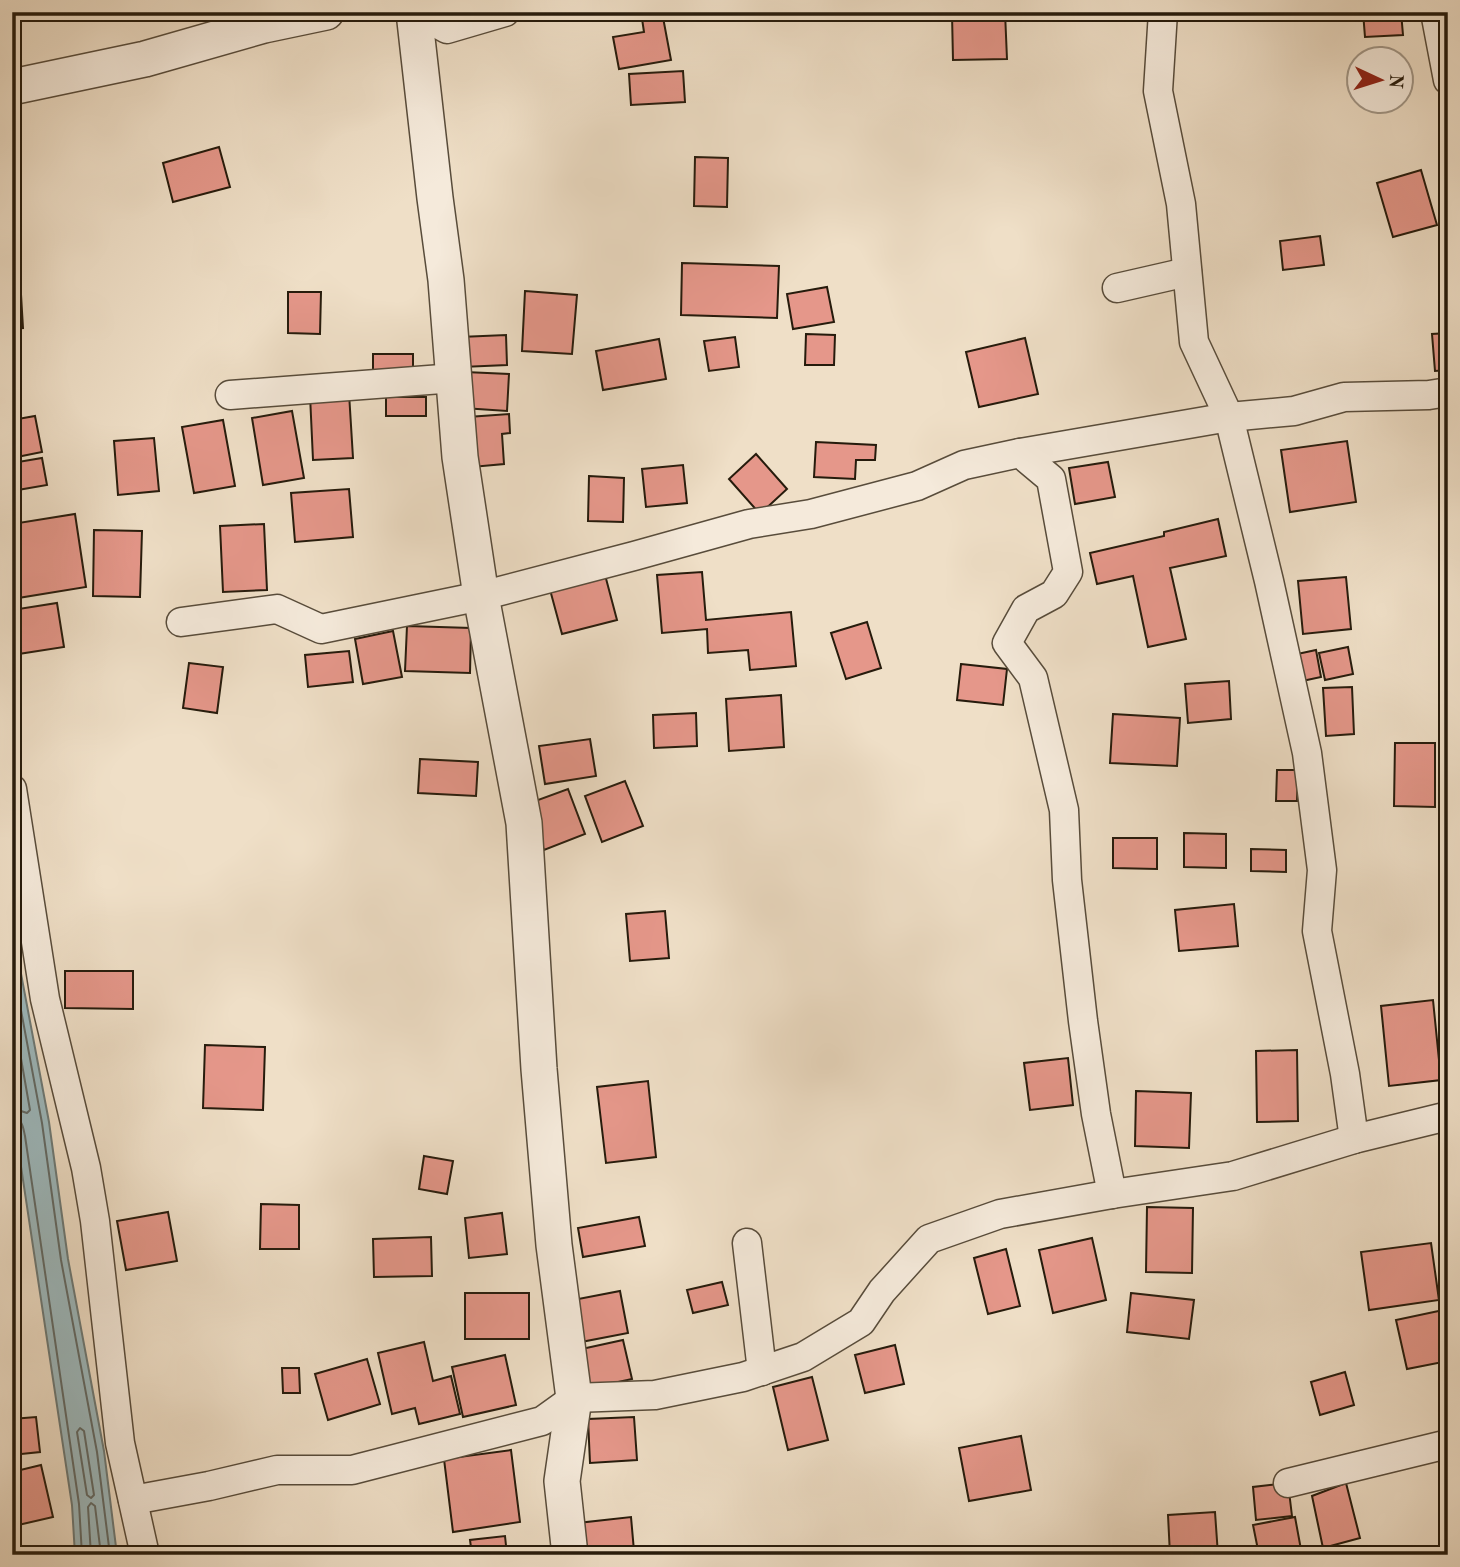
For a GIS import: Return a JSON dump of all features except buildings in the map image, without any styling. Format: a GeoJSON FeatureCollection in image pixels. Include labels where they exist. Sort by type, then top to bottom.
{"type":"FeatureCollection","features":[{"type":"Feature","properties":{"kind":"street"},"geometry":{"type":"LineString","coordinates":[[12,87],[145,60],[264,25],[326,12]]}},
{"type":"Feature","properties":{"kind":"street"},"geometry":{"type":"LineString","coordinates":[[415,12],[447,29],[506,12]]}},
{"type":"Feature","properties":{"kind":"street"},"geometry":{"type":"LineString","coordinates":[[415,12],[446,280],[460,457],[481,596],[524,823],[539,1069],[554,1245],[574,1398],[562,1481],[570,1555]]}},
{"type":"Feature","properties":{"kind":"street"},"geometry":{"type":"LineString","coordinates":[[1163,12],[1158,91],[1181,204],[1194,342],[1229,417],[1307,753],[1322,870],[1317,931],[1345,1074],[1354,1139]]}},
{"type":"Feature","properties":{"kind":"street"},"geometry":{"type":"LineString","coordinates":[[1441,29],[1448,80]]}},
{"type":"Feature","properties":{"kind":"street"},"geometry":{"type":"LineString","coordinates":[[1117,288],[1187,272]]}},
{"type":"Feature","properties":{"kind":"street"},"geometry":{"type":"LineString","coordinates":[[230,395],[455,378]]}},
{"type":"Feature","properties":{"kind":"street"},"geometry":{"type":"LineString","coordinates":[[181,622],[277,609],[321,629],[481,596],[749,524],[811,514],[917,486],[964,466],[1020,453],[1229,417],[1294,411],[1344,397],[1448,392]]}},
{"type":"Feature","properties":{"kind":"street"},"geometry":{"type":"LineString","coordinates":[[1020,453],[1051,479],[1068,572],[1054,594],[1026,609],[1007,643],[1033,678],[1064,810],[1067,880],[1083,1021],[1096,1114],[1112,1194]]}},
{"type":"Feature","properties":{"kind":"street"},"geometry":{"type":"LineString","coordinates":[[12,789],[45,999],[86,1168],[95,1220],[120,1443],[145,1555]]}},
{"type":"Feature","properties":{"kind":"street"},"geometry":{"type":"LineString","coordinates":[[133,1500],[277,1470],[352,1469],[541,1421],[574,1398],[655,1395],[743,1377],[803,1357],[861,1322],[882,1291],[929,1239],[1000,1214],[1233,1176],[1354,1139],[1448,1116]]}},
{"type":"Feature","properties":{"kind":"street"},"geometry":{"type":"LineString","coordinates":[[747,1243],[762,1370]]}},
{"type":"Feature","properties":{"kind":"street"},"geometry":{"type":"LineString","coordinates":[[1288,1483],[1448,1444]]}},
{"type":"Feature","properties":{"kind":"water"},"geometry":{"type":"Polygon","coordinates":[[[12,926],[49,1122],[68,1259],[104,1451],[117,1555],[75,1555],[72,1505],[12,1107],[12,926]]]}}]}
